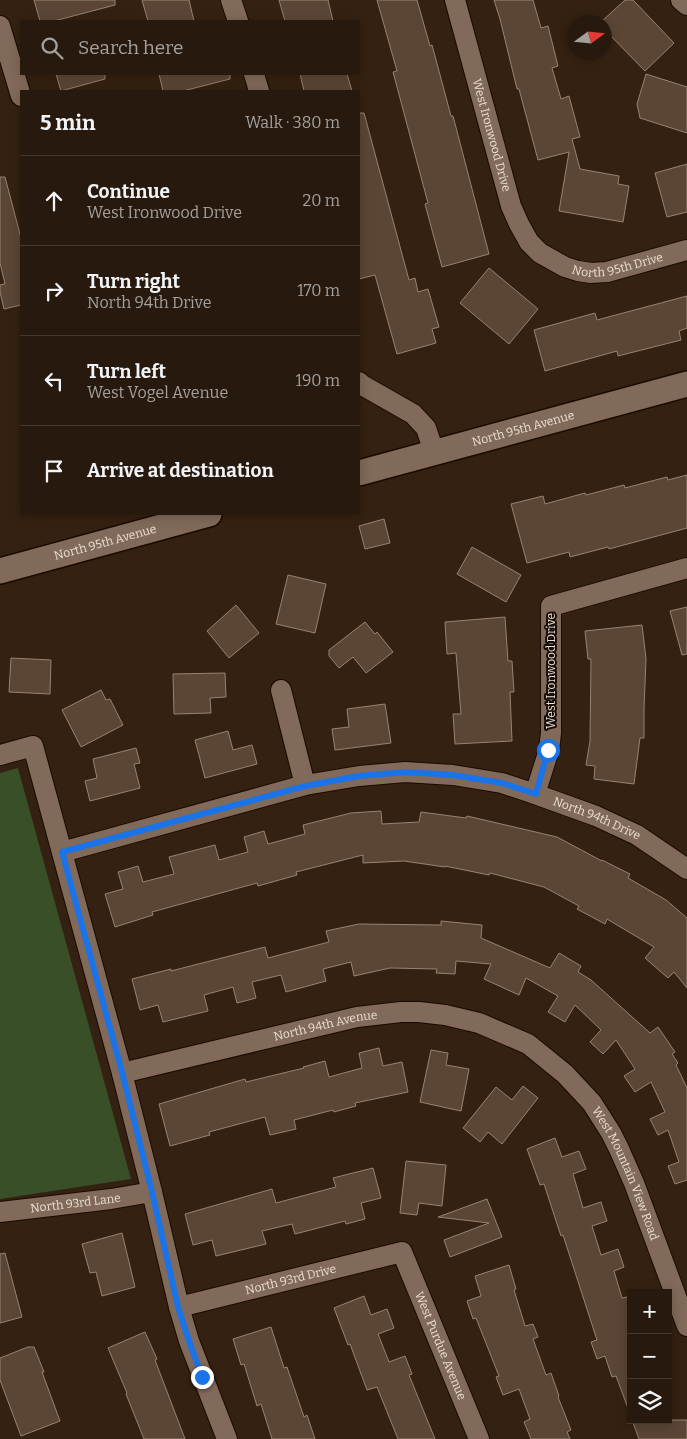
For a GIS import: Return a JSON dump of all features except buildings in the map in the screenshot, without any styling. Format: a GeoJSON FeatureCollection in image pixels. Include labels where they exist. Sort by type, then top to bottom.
{"type":"FeatureCollection","features":[{"type":"Feature","properties":{"kind":"street"},"geometry":{"type":"LineString","coordinates":[[231,0],[238,20]]}},
{"type":"Feature","properties":{"kind":"street","name":"West Ironwood Drive"},"geometry":{"type":"LineString","coordinates":[[455,0],[511,206],[529,242],[540,253],[550,259]]}},
{"type":"Feature","properties":{"kind":"street"},"geometry":{"type":"LineString","coordinates":[[681,0],[687,5]]}},
{"type":"Feature","properties":{"kind":"street"},"geometry":{"type":"LineString","coordinates":[[0,26],[20,93]]}},
{"type":"Feature","properties":{"kind":"street"},"geometry":{"type":"LineString","coordinates":[[254,75],[259,90]]}},
{"type":"Feature","properties":{"kind":"street","name":"North 95th Drive"},"geometry":{"type":"LineString","coordinates":[[550,259],[565,267],[590,273],[607,272],[687,250]]}},
{"type":"Feature","properties":{"kind":"street"},"geometry":{"type":"LineString","coordinates":[[360,383],[413,414],[426,428],[434,452]]}},
{"type":"Feature","properties":{"kind":"street","name":"North 95th Avenue"},"geometry":{"type":"LineString","coordinates":[[360,472],[687,384]]}},
{"type":"Feature","properties":{"kind":"street","name":"North 95th Avenue"},"geometry":{"type":"LineString","coordinates":[[0,571],[150,522],[202,515]]}},
{"type":"Feature","properties":{"kind":"street","name":"West Ironwood Drive"},"geometry":{"type":"LineString","coordinates":[[536,794],[551,733],[551,606],[687,568]]}},
{"type":"Feature","properties":{"kind":"street"},"geometry":{"type":"LineString","coordinates":[[281,690],[305,786]]}},
{"type":"Feature","properties":{"kind":"street"},"geometry":{"type":"LineString","coordinates":[[0,755],[32,746],[122,1072],[178,1307],[189,1341],[228,1439]]}},
{"type":"Feature","properties":{"kind":"street","name":"North 94th Drive"},"geometry":{"type":"LineString","coordinates":[[62,852],[305,786],[359,776],[405,772],[453,775],[492,781],[536,794],[596,816],[637,834],[687,869]]}},
{"type":"Feature","properties":{"kind":"street","name":"North 94th Avenue"},"geometry":{"type":"LineString","coordinates":[[122,1072],[357,1017],[401,1012],[434,1013],[462,1019],[494,1029],[528,1044]]}},
{"type":"Feature","properties":{"kind":"street","name":"West Mountain View Road"},"geometry":{"type":"LineString","coordinates":[[528,1044],[565,1074],[592,1103],[611,1133],[634,1183],[687,1326]]}},
{"type":"Feature","properties":{"kind":"street","name":"North 93rd Lane"},"geometry":{"type":"LineString","coordinates":[[0,1212],[111,1199],[152,1192]]}},
{"type":"Feature","properties":{"kind":"street","name":"North 93rd Drive"},"geometry":{"type":"LineString","coordinates":[[178,1307],[402,1252]]}},
{"type":"Feature","properties":{"kind":"street","name":"West Purdue Avenue"},"geometry":{"type":"LineString","coordinates":[[402,1252],[478,1439]]}},
{"type":"Feature","properties":{"kind":"green space"},"geometry":{"type":"Polygon","coordinates":[[[18,768],[131,1179],[0,1199],[0,773],[18,768]]]}},
{"type":"Feature","properties":{"kind":"route"},"geometry":{"type":"LineString","coordinates":[[202,1377],[178,1307],[122,1072],[62,852],[305,786],[359,776],[405,772],[453,775],[502,783],[536,794],[548,750]]}}]}
